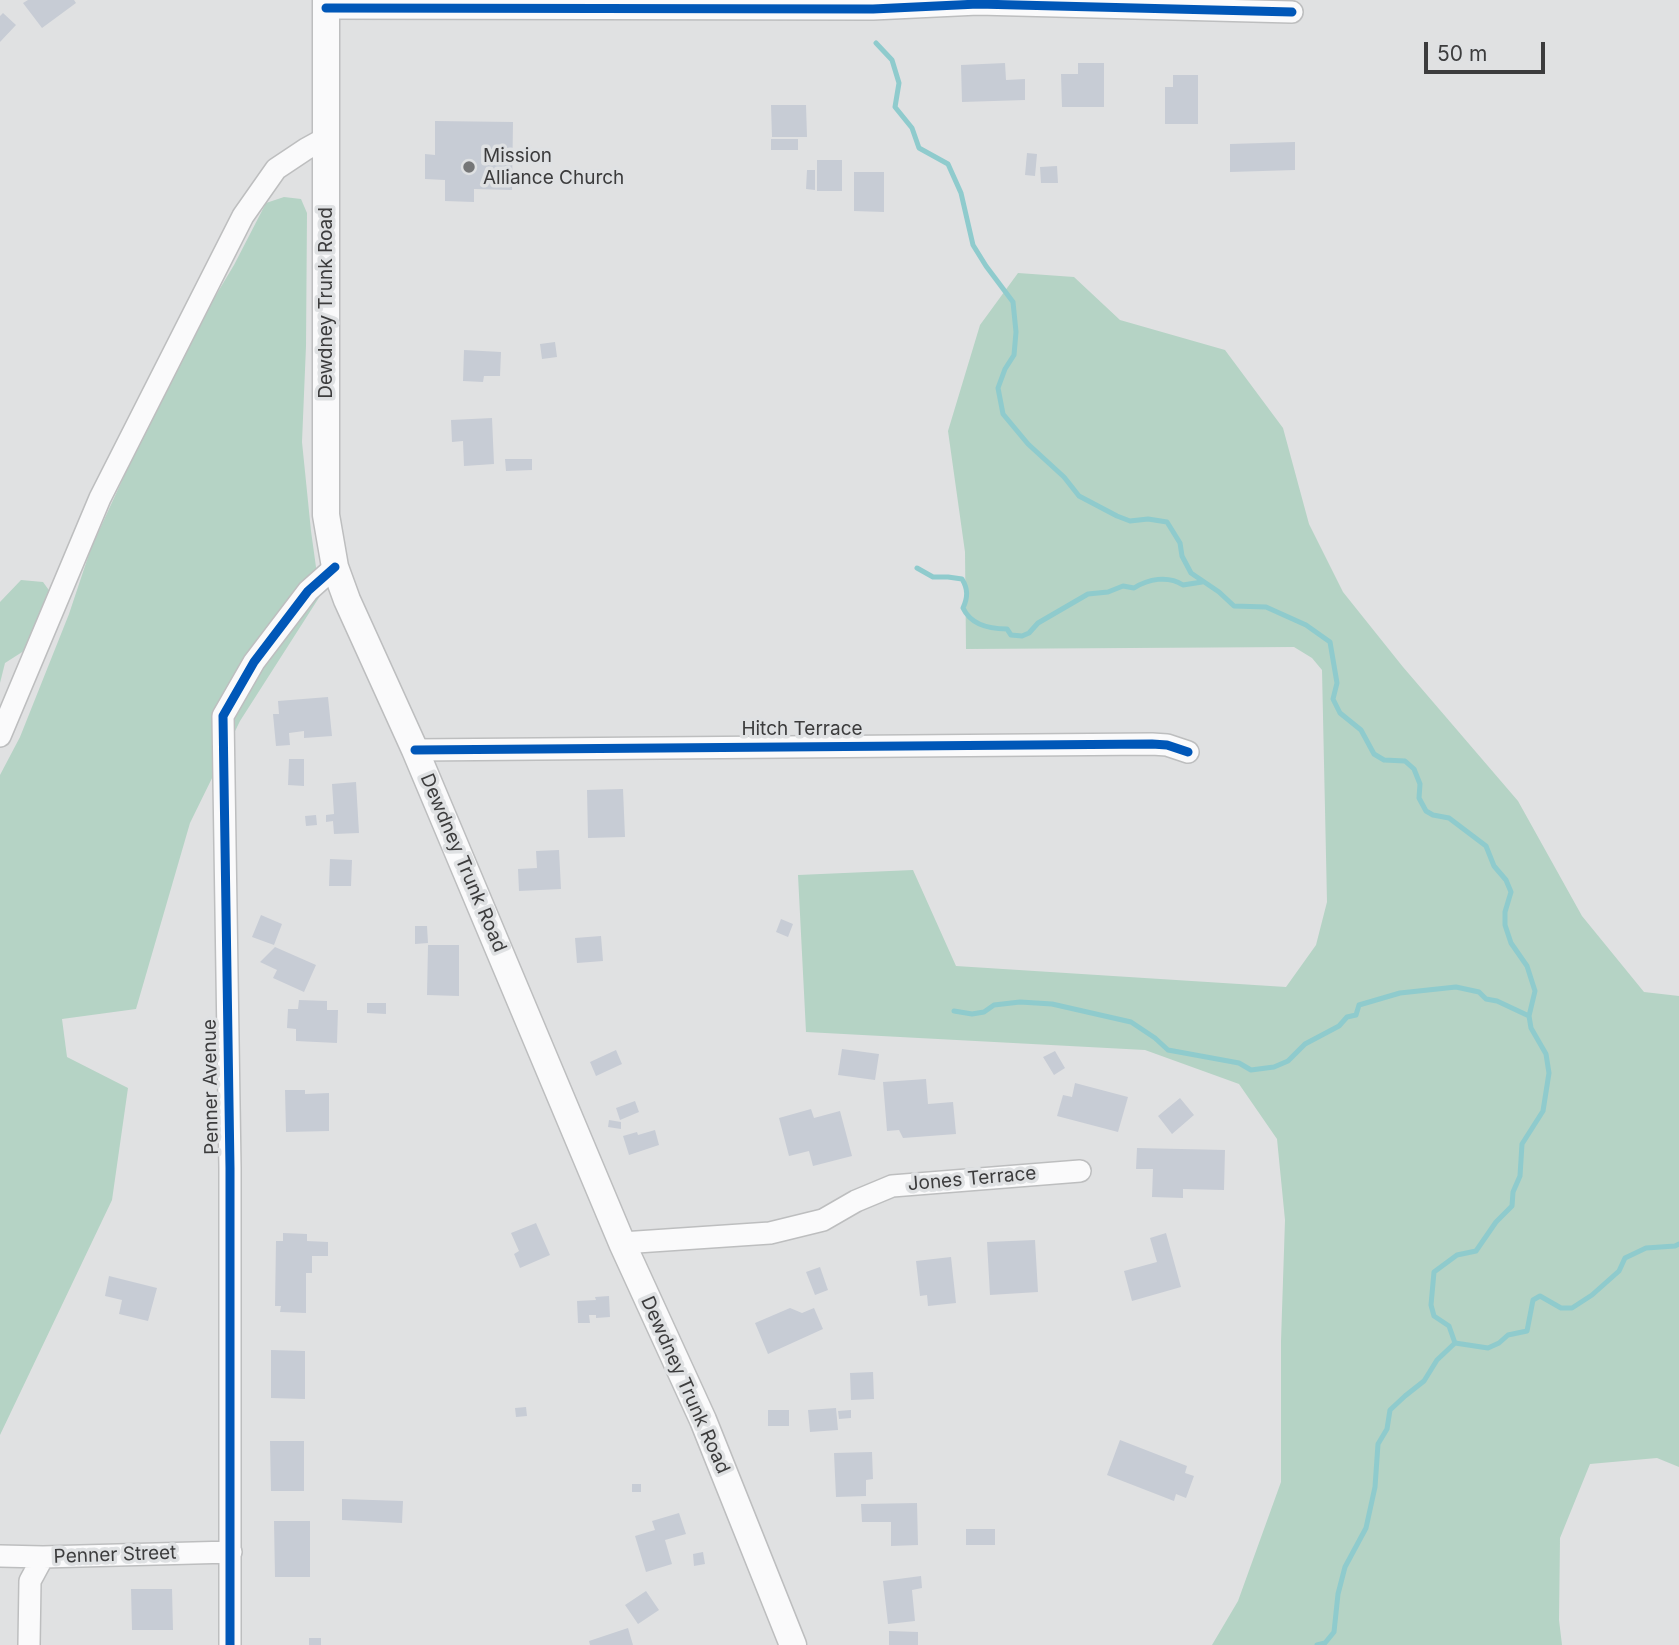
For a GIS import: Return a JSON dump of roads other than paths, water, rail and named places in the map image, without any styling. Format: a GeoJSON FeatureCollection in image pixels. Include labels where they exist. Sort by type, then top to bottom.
{"type":"FeatureCollection","features":[{"type":"Feature","properties":{"kind":"main road","name":"Dewdney Trunk Road"},"geometry":{"type":"LineString","coordinates":[[326,4],[326,515],[335,568],[415,750],[622,1243],[703,1420],[793,1645]]}},
{"type":"Feature","properties":{"kind":"street"},"geometry":{"type":"LineString","coordinates":[[326,4],[873,9],[978,2],[1292,12]]}},
{"type":"Feature","properties":{"kind":"street"},"geometry":{"type":"LineString","coordinates":[[0,736],[100,498],[243,216],[276,169],[326,138]]}},
{"type":"Feature","properties":{"kind":"street","name":"Penner Avenue"},"geometry":{"type":"LineString","coordinates":[[230,1645],[230,1167],[223,716],[254,662],[308,591],[335,568]]}},
{"type":"Feature","properties":{"kind":"street","name":"Hitch Terrace"},"geometry":{"type":"LineString","coordinates":[[415,750],[1152,744],[1167,745],[1188,752]]}},
{"type":"Feature","properties":{"kind":"street","name":"Jones Terrace"},"geometry":{"type":"LineString","coordinates":[[622,1243],[770,1233],[823,1220],[856,1201],[892,1186],[1080,1171]]}},
{"type":"Feature","properties":{"kind":"street","name":"Penner Street"},"geometry":{"type":"LineString","coordinates":[[0,1556],[231,1552]]}},
{"type":"Feature","properties":{"kind":"street"},"geometry":{"type":"LineString","coordinates":[[29,1645],[30,1581],[43,1557]]}},
{"type":"Feature","properties":{"kind":"waterway"},"geometry":{"type":"LineString","coordinates":[[876,43],[892,60],[899,83],[895,107],[912,128],[919,148],[948,164],[961,193],[973,245],[1013,302],[1016,332],[1014,355],[998,388],[1003,414],[1079,496],[1130,521],[1148,519],[1167,522],[1180,543],[1182,556],[1191,573],[1234,606],[1266,607],[1306,625],[1330,642],[1337,683],[1333,699],[1340,713],[1361,730],[1374,754],[1384,760],[1405,761],[1414,769],[1420,784],[1419,798],[1426,811],[1449,818],[1486,846],[1494,866],[1506,880],[1511,892],[1505,912],[1505,925],[1511,943],[1527,966],[1535,991],[1529,1016],[1531,1028],[1546,1054],[1549,1073],[1543,1111],[1522,1144],[1520,1176],[1513,1192],[1512,1206],[1496,1222],[1476,1251],[1457,1255],[1434,1272],[1431,1305],[1434,1316],[1449,1326],[1455,1343]]}},
{"type":"Feature","properties":{"kind":"waterway"},"geometry":{"type":"LineString","coordinates":[[917,568],[933,577],[962,579],[967,593],[963,608],[966,614],[988,627],[1007,629],[1011,635],[1022,636],[1038,623],[1088,594],[1108,592],[1123,586],[1134,588],[1158,579],[1183,585],[1202,582]]}},
{"type":"Feature","properties":{"kind":"waterway"},"geometry":{"type":"LineString","coordinates":[[954,1011],[972,1014],[984,1012],[994,1005],[1020,1002],[1052,1004],[1131,1022],[1168,1050],[1239,1063],[1251,1070],[1274,1067],[1288,1061],[1305,1044],[1339,1026],[1347,1017],[1356,1015],[1359,1005],[1400,993],[1456,987],[1479,992],[1486,999],[1497,1001],[1529,1016]]}},
{"type":"Feature","properties":{"kind":"waterway"},"geometry":{"type":"LineString","coordinates":[[1317,1645],[1325,1643],[1334,1632],[1338,1594],[1345,1567],[1366,1528],[1375,1487],[1378,1444],[1387,1429],[1390,1410],[1424,1381],[1437,1360],[1455,1343],[1488,1348],[1508,1335],[1527,1331],[1533,1300],[1540,1296],[1561,1308],[1572,1308],[1592,1295],[1619,1271],[1625,1258],[1646,1248],[1679,1244]]}},
{"type":"Feature","properties":{"kind":"place","name":"Mission Alliance Church"},"geometry":{"type":"Point","coordinates":[469,167]}}]}
